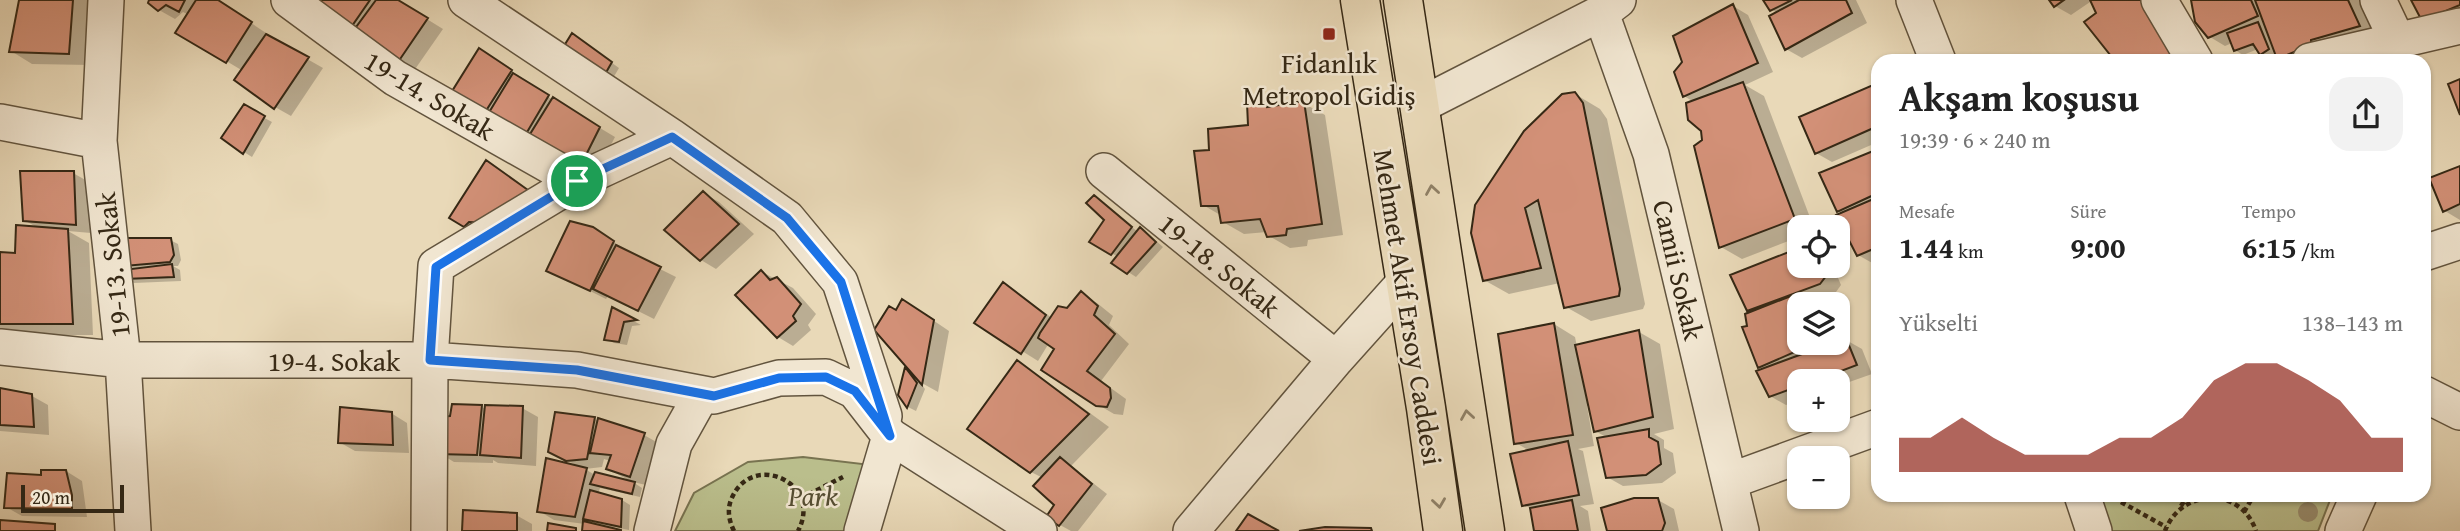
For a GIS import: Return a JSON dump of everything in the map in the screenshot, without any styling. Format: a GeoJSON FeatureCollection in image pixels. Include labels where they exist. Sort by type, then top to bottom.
{"type":"FeatureCollection","features":[{"type":"Feature","properties":{"kind":"main road","name":"Mehmet Akif Ersoy Caddesi"},"geometry":{"type":"LineString","coordinates":[[1360,0],[1443,531]]}},
{"type":"Feature","properties":{"kind":"main road","name":"Mehmet Akif Ersoy Caddesi"},"geometry":{"type":"LineString","coordinates":[[1403,0],[1485,531]]}},
{"type":"Feature","properties":{"kind":"street","name":"19-13. Sokak"},"geometry":{"type":"LineString","coordinates":[[106,0],[99,141],[123,360],[133,531]]}},
{"type":"Feature","properties":{"kind":"street","name":"19-14. Sokak"},"geometry":{"type":"LineString","coordinates":[[289,0],[395,78],[577,181]]}},
{"type":"Feature","properties":{"kind":"street"},"geometry":{"type":"LineString","coordinates":[[466,0],[672,137],[787,218],[841,282],[890,436],[862,531]]}},
{"type":"Feature","properties":{"kind":"street"},"geometry":{"type":"LineString","coordinates":[[1914,0],[1935,54]]}},
{"type":"Feature","properties":{"kind":"street"},"geometry":{"type":"LineString","coordinates":[[2159,0],[2191,54]]}},
{"type":"Feature","properties":{"kind":"street"},"geometry":{"type":"LineString","coordinates":[[2378,0],[2397,40]]}},
{"type":"Feature","properties":{"kind":"street"},"geometry":{"type":"LineString","coordinates":[[1419,106],[1610,7]]}},
{"type":"Feature","properties":{"kind":"street","name":"Camii Sokak"},"geometry":{"type":"LineString","coordinates":[[1610,7],[1651,154],[1741,531]]}},
{"type":"Feature","properties":{"kind":"street"},"geometry":{"type":"LineString","coordinates":[[2339,54],[2460,26]]}},
{"type":"Feature","properties":{"kind":"street"},"geometry":{"type":"LineString","coordinates":[[0,122],[99,141]]}},
{"type":"Feature","properties":{"kind":"street"},"geometry":{"type":"LineString","coordinates":[[429,531],[430,360],[436,267],[577,181],[672,137]]}},
{"type":"Feature","properties":{"kind":"street","name":"19-18. Sokak"},"geometry":{"type":"LineString","coordinates":[[1104,171],[1336,359]]}},
{"type":"Feature","properties":{"kind":"street"},"geometry":{"type":"LineString","coordinates":[[2431,251],[2460,241]]}},
{"type":"Feature","properties":{"kind":"street"},"geometry":{"type":"LineString","coordinates":[[1191,531],[1336,359],[1405,282]]}},
{"type":"Feature","properties":{"kind":"street","name":"19-4. Sokak"},"geometry":{"type":"LineString","coordinates":[[0,347],[123,360],[430,360],[577,370],[714,396],[779,378],[826,377],[855,391],[890,436],[1039,531]]}},
{"type":"Feature","properties":{"kind":"street"},"geometry":{"type":"LineString","coordinates":[[652,531],[674,444],[702,394]]}},
{"type":"Feature","properties":{"kind":"street"},"geometry":{"type":"LineString","coordinates":[[2431,398],[2460,412]]}},
{"type":"Feature","properties":{"kind":"street"},"geometry":{"type":"LineString","coordinates":[[1730,481],[1871,430]]}},
{"type":"Feature","properties":{"kind":"street"},"geometry":{"type":"LineString","coordinates":[[2084,502],[2094,531]]}},
{"type":"Feature","properties":{"kind":"street"},"geometry":{"type":"LineString","coordinates":[[2343,531],[2356,502]]}},
{"type":"Feature","properties":{"kind":"path"},"geometry":{"type":"LineString","coordinates":[[734,531],[729,517],[729,505],[734,493],[751,477],[763,474],[775,475],[795,488],[804,510],[799,531]]}},
{"type":"Feature","properties":{"kind":"path"},"geometry":{"type":"LineString","coordinates":[[2120,502],[2166,529],[2183,502]]}},
{"type":"Feature","properties":{"kind":"path"},"geometry":{"type":"LineString","coordinates":[[2180,507],[2193,502]]}},
{"type":"Feature","properties":{"kind":"path"},"geometry":{"type":"LineString","coordinates":[[2229,502],[2244,512],[2256,531]]}},
{"type":"Feature","properties":{"kind":"path"},"geometry":{"type":"LineString","coordinates":[[2244,512],[2250,502]]}},
{"type":"Feature","properties":{"kind":"green space","name":"Park"},"geometry":{"type":"Polygon","coordinates":[[[803,457],[871,465],[850,531],[675,531],[694,493],[748,462],[803,457]]]}},
{"type":"Feature","properties":{"kind":"green space"},"geometry":{"type":"Polygon","coordinates":[[[2097,502],[2329,502],[2318,531],[2106,531],[2097,502]]]}},
{"type":"Feature","properties":{"kind":"building"},"geometry":{"type":"Polygon","coordinates":[[[19,0],[73,0],[69,54],[9,52],[19,0]]]}},
{"type":"Feature","properties":{"kind":"building"},"geometry":{"type":"Polygon","coordinates":[[[149,0],[185,0],[179,12],[166,5],[158,11],[148,3],[149,0]]]}},
{"type":"Feature","properties":{"kind":"building"},"geometry":{"type":"Polygon","coordinates":[[[196,0],[218,0],[252,22],[226,63],[175,33],[196,0]]]}},
{"type":"Feature","properties":{"kind":"building"},"geometry":{"type":"Polygon","coordinates":[[[321,0],[370,0],[345,36],[313,13],[321,0]]]}},
{"type":"Feature","properties":{"kind":"building"},"geometry":{"type":"Polygon","coordinates":[[[376,0],[398,0],[428,18],[394,68],[348,38],[376,0]]]}},
{"type":"Feature","properties":{"kind":"building"},"geometry":{"type":"Polygon","coordinates":[[[1763,0],[1792,0],[1770,11],[1763,0]]]}},
{"type":"Feature","properties":{"kind":"building"},"geometry":{"type":"Polygon","coordinates":[[[1799,0],[1846,0],[1852,13],[1785,50],[1769,16],[1799,0]]]}},
{"type":"Feature","properties":{"kind":"building"},"geometry":{"type":"Polygon","coordinates":[[[2049,0],[2064,0],[2054,7],[2049,0]]]}},
{"type":"Feature","properties":{"kind":"building"},"geometry":{"type":"Polygon","coordinates":[[[2090,0],[2145,0],[2172,54],[2109,54],[2084,22],[2096,13],[2090,0]]]}},
{"type":"Feature","properties":{"kind":"building"},"geometry":{"type":"Polygon","coordinates":[[[2191,0],[2251,0],[2258,16],[2208,38],[2195,22],[2191,0]]]}},
{"type":"Feature","properties":{"kind":"building"},"geometry":{"type":"Polygon","coordinates":[[[2255,0],[2348,0],[2360,26],[2311,40],[2311,45],[2289,54],[2275,54],[2255,0]]]}},
{"type":"Feature","properties":{"kind":"building"},"geometry":{"type":"Polygon","coordinates":[[[2411,0],[2460,0],[2460,5],[2422,21],[2411,0]]]}},
{"type":"Feature","properties":{"kind":"building"},"geometry":{"type":"Polygon","coordinates":[[[1733,4],[1758,63],[1683,97],[1674,72],[1682,62],[1673,36],[1733,4]]]}},
{"type":"Feature","properties":{"kind":"building"},"geometry":{"type":"Polygon","coordinates":[[[2258,22],[2269,49],[2259,54],[2253,44],[2234,51],[2227,33],[2258,22]]]}},
{"type":"Feature","properties":{"kind":"building"},"geometry":{"type":"Polygon","coordinates":[[[572,33],[612,62],[600,83],[559,54],[572,33]]]}},
{"type":"Feature","properties":{"kind":"building"},"geometry":{"type":"Polygon","coordinates":[[[266,34],[309,57],[274,109],[234,80],[266,34]]]}},
{"type":"Feature","properties":{"kind":"building"},"geometry":{"type":"Polygon","coordinates":[[[479,48],[512,70],[482,117],[449,96],[479,48]]]}},
{"type":"Feature","properties":{"kind":"building"},"geometry":{"type":"Polygon","coordinates":[[[513,73],[549,95],[520,144],[485,119],[513,73]]]}},
{"type":"Feature","properties":{"kind":"building"},"geometry":{"type":"Polygon","coordinates":[[[2460,79],[2460,115],[2448,84],[2460,79]]]}},
{"type":"Feature","properties":{"kind":"building"},"geometry":{"type":"Polygon","coordinates":[[[1743,82],[1793,215],[1787,215],[1787,222],[1719,248],[1694,146],[1702,140],[1701,131],[1688,120],[1686,103],[1743,82]]]}},
{"type":"Feature","properties":{"kind":"building"},"geometry":{"type":"Polygon","coordinates":[[[1871,86],[1871,129],[1815,154],[1799,117],[1871,86]]]}},
{"type":"Feature","properties":{"kind":"building"},"geometry":{"type":"Polygon","coordinates":[[[1575,92],[1583,103],[1620,289],[1619,296],[1564,308],[1538,200],[1525,208],[1541,268],[1483,281],[1471,233],[1475,205],[1524,131],[1562,94],[1575,92]]]}},
{"type":"Feature","properties":{"kind":"building"},"geometry":{"type":"Polygon","coordinates":[[[553,97],[600,127],[578,171],[527,139],[553,97]]]}},
{"type":"Feature","properties":{"kind":"building"},"geometry":{"type":"Polygon","coordinates":[[[1265,100],[1267,107],[1304,101],[1322,224],[1287,229],[1286,235],[1267,237],[1260,219],[1221,223],[1218,206],[1201,206],[1194,151],[1209,150],[1208,129],[1248,125],[1247,103],[1265,100]]]}},
{"type":"Feature","properties":{"kind":"building"},"geometry":{"type":"Polygon","coordinates":[[[244,104],[265,116],[243,154],[221,138],[244,104]]]}},
{"type":"Feature","properties":{"kind":"building"},"geometry":{"type":"Polygon","coordinates":[[[1871,152],[1871,196],[1837,212],[1819,173],[1871,152]]]}},
{"type":"Feature","properties":{"kind":"building"},"geometry":{"type":"Polygon","coordinates":[[[486,160],[528,190],[521,207],[487,223],[469,222],[464,227],[449,218],[486,160]]]}},
{"type":"Feature","properties":{"kind":"building"},"geometry":{"type":"Polygon","coordinates":[[[2460,166],[2460,204],[2443,212],[2431,177],[2460,166]]]}},
{"type":"Feature","properties":{"kind":"building"},"geometry":{"type":"Polygon","coordinates":[[[20,171],[74,171],[76,225],[23,221],[20,171]]]}},
{"type":"Feature","properties":{"kind":"building"},"geometry":{"type":"Polygon","coordinates":[[[703,191],[739,224],[700,261],[664,230],[703,191]]]}},
{"type":"Feature","properties":{"kind":"building"},"geometry":{"type":"Polygon","coordinates":[[[1094,195],[1132,227],[1111,255],[1089,242],[1104,220],[1086,203],[1094,195]]]}},
{"type":"Feature","properties":{"kind":"building"},"geometry":{"type":"Polygon","coordinates":[[[1871,200],[1871,250],[1857,256],[1850,242],[1850,215],[1836,215],[1871,200]]]}},
{"type":"Feature","properties":{"kind":"building"},"geometry":{"type":"Polygon","coordinates":[[[570,221],[593,227],[614,241],[590,291],[546,271],[570,221]]]}},
{"type":"Feature","properties":{"kind":"building"},"geometry":{"type":"Polygon","coordinates":[[[16,225],[68,229],[73,324],[0,324],[0,252],[15,253],[16,225]]]}},
{"type":"Feature","properties":{"kind":"building"},"geometry":{"type":"Polygon","coordinates":[[[1140,227],[1156,242],[1127,274],[1111,263],[1140,227]]]}},
{"type":"Feature","properties":{"kind":"building"},"geometry":{"type":"Polygon","coordinates":[[[122,238],[171,238],[174,255],[170,262],[124,266],[122,238]]]}},
{"type":"Feature","properties":{"kind":"building"},"geometry":{"type":"Polygon","coordinates":[[[616,245],[661,267],[638,311],[593,289],[616,245]]]}},
{"type":"Feature","properties":{"kind":"building"},"geometry":{"type":"Polygon","coordinates":[[[1787,253],[1787,278],[1824,278],[1820,284],[1798,292],[1787,292],[1787,296],[1747,311],[1730,275],[1787,253]]]}},
{"type":"Feature","properties":{"kind":"building"},"geometry":{"type":"Polygon","coordinates":[[[172,264],[174,277],[124,279],[123,270],[172,264]]]}},
{"type":"Feature","properties":{"kind":"building"},"geometry":{"type":"Polygon","coordinates":[[[761,270],[770,280],[777,277],[801,304],[793,316],[796,321],[777,338],[735,295],[761,270]]]}},
{"type":"Feature","properties":{"kind":"building"},"geometry":{"type":"Polygon","coordinates":[[[1003,282],[1046,315],[1021,354],[974,323],[1003,282]]]}},
{"type":"Feature","properties":{"kind":"building"},"geometry":{"type":"Polygon","coordinates":[[[1081,291],[1098,306],[1094,315],[1115,334],[1087,371],[1110,388],[1111,398],[1107,407],[1096,406],[1041,370],[1054,349],[1038,338],[1040,333],[1058,306],[1067,308],[1081,291]]]}},
{"type":"Feature","properties":{"kind":"building"},"geometry":{"type":"Polygon","coordinates":[[[1787,298],[1788,355],[1758,368],[1742,327],[1747,326],[1745,314],[1787,298]]]}},
{"type":"Feature","properties":{"kind":"building"},"geometry":{"type":"Polygon","coordinates":[[[902,299],[934,320],[922,385],[874,330],[889,306],[896,310],[902,299]]]}},
{"type":"Feature","properties":{"kind":"building"},"geometry":{"type":"Polygon","coordinates":[[[612,307],[637,320],[624,322],[619,342],[604,340],[612,307]]]}},
{"type":"Feature","properties":{"kind":"building"},"geometry":{"type":"Polygon","coordinates":[[[1554,323],[1573,435],[1514,444],[1498,334],[1554,323]]]}},
{"type":"Feature","properties":{"kind":"building"},"geometry":{"type":"Polygon","coordinates":[[[1639,330],[1653,417],[1594,432],[1575,345],[1639,330]]]}},
{"type":"Feature","properties":{"kind":"building"},"geometry":{"type":"Polygon","coordinates":[[[1850,348],[1857,365],[1846,369],[1787,369],[1787,390],[1769,397],[1756,371],[1799,355],[1850,355],[1850,348]]]}},
{"type":"Feature","properties":{"kind":"building"},"geometry":{"type":"Polygon","coordinates":[[[1017,360],[1089,414],[1030,473],[967,429],[1017,360]]]}},
{"type":"Feature","properties":{"kind":"building"},"geometry":{"type":"Polygon","coordinates":[[[905,367],[917,383],[907,408],[898,395],[905,367]]]}},
{"type":"Feature","properties":{"kind":"building"},"geometry":{"type":"Polygon","coordinates":[[[0,388],[32,394],[34,427],[0,425],[0,388]]]}},
{"type":"Feature","properties":{"kind":"building"},"geometry":{"type":"Polygon","coordinates":[[[452,404],[482,405],[477,455],[437,454],[437,417],[450,416],[452,404]]]}},
{"type":"Feature","properties":{"kind":"building"},"geometry":{"type":"Polygon","coordinates":[[[485,405],[523,406],[521,458],[480,455],[485,405]]]}},
{"type":"Feature","properties":{"kind":"building"},"geometry":{"type":"Polygon","coordinates":[[[340,407],[392,412],[393,445],[338,443],[340,407]]]}},
{"type":"Feature","properties":{"kind":"building"},"geometry":{"type":"Polygon","coordinates":[[[555,412],[595,417],[587,459],[566,461],[548,452],[555,412]]]}},
{"type":"Feature","properties":{"kind":"building"},"geometry":{"type":"Polygon","coordinates":[[[598,418],[645,433],[630,477],[606,469],[611,455],[590,453],[598,418]]]}},
{"type":"Feature","properties":{"kind":"building"},"geometry":{"type":"Polygon","coordinates":[[[1649,429],[1649,437],[1658,442],[1661,464],[1646,475],[1606,478],[1597,438],[1649,429]]]}},
{"type":"Feature","properties":{"kind":"building"},"geometry":{"type":"Polygon","coordinates":[[[1568,441],[1579,495],[1522,506],[1510,454],[1568,441]]]}},
{"type":"Feature","properties":{"kind":"building"},"geometry":{"type":"Polygon","coordinates":[[[1060,457],[1092,484],[1059,526],[1046,517],[1054,505],[1033,486],[1060,457]]]}},
{"type":"Feature","properties":{"kind":"building"},"geometry":{"type":"Polygon","coordinates":[[[546,458],[587,468],[575,517],[537,512],[546,458]]]}},
{"type":"Feature","properties":{"kind":"building"},"geometry":{"type":"Polygon","coordinates":[[[41,470],[66,470],[72,495],[72,509],[4,508],[7,473],[41,475],[41,470]]]}},
{"type":"Feature","properties":{"kind":"building"},"geometry":{"type":"Polygon","coordinates":[[[595,472],[635,482],[632,494],[590,484],[595,472]]]}},
{"type":"Feature","properties":{"kind":"building"},"geometry":{"type":"Polygon","coordinates":[[[590,490],[622,499],[621,527],[583,519],[590,490]]]}},
{"type":"Feature","properties":{"kind":"building"},"geometry":{"type":"Polygon","coordinates":[[[1634,498],[1658,498],[1665,523],[1662,531],[1607,531],[1601,508],[1634,498]]]}},
{"type":"Feature","properties":{"kind":"building"},"geometry":{"type":"Polygon","coordinates":[[[1572,500],[1578,531],[1534,531],[1530,508],[1572,500]]]}},
{"type":"Feature","properties":{"kind":"building"},"geometry":{"type":"Polygon","coordinates":[[[463,510],[517,513],[517,531],[462,531],[463,510]]]}},
{"type":"Feature","properties":{"kind":"building"},"geometry":{"type":"Polygon","coordinates":[[[1248,514],[1279,531],[1236,531],[1248,514]]]}},
{"type":"Feature","properties":{"kind":"building"},"geometry":{"type":"Polygon","coordinates":[[[0,520],[55,524],[55,531],[0,531],[0,520]]]}},
{"type":"Feature","properties":{"kind":"building"},"geometry":{"type":"Polygon","coordinates":[[[583,521],[621,530],[621,531],[582,531],[583,521]]]}},
{"type":"Feature","properties":{"kind":"building"},"geometry":{"type":"Polygon","coordinates":[[[548,523],[576,528],[576,531],[547,531],[548,523]]]}},
{"type":"Feature","properties":{"kind":"building"},"geometry":{"type":"Polygon","coordinates":[[[1325,527],[1371,528],[1372,531],[1299,531],[1325,527]]]}},
{"type":"Feature","properties":{"kind":"place","name":"Fidanlık Metropol Gidiş"},"geometry":{"type":"Point","coordinates":[1329,34]}},
{"type":"Feature","properties":{"kind":"route"},"geometry":{"type":"LineString","coordinates":[[672,137],[787,218],[841,282],[890,436],[855,391],[826,377],[779,378],[714,396],[660,388],[577,370],[430,360],[436,267],[577,181],[672,137]]}}]}
